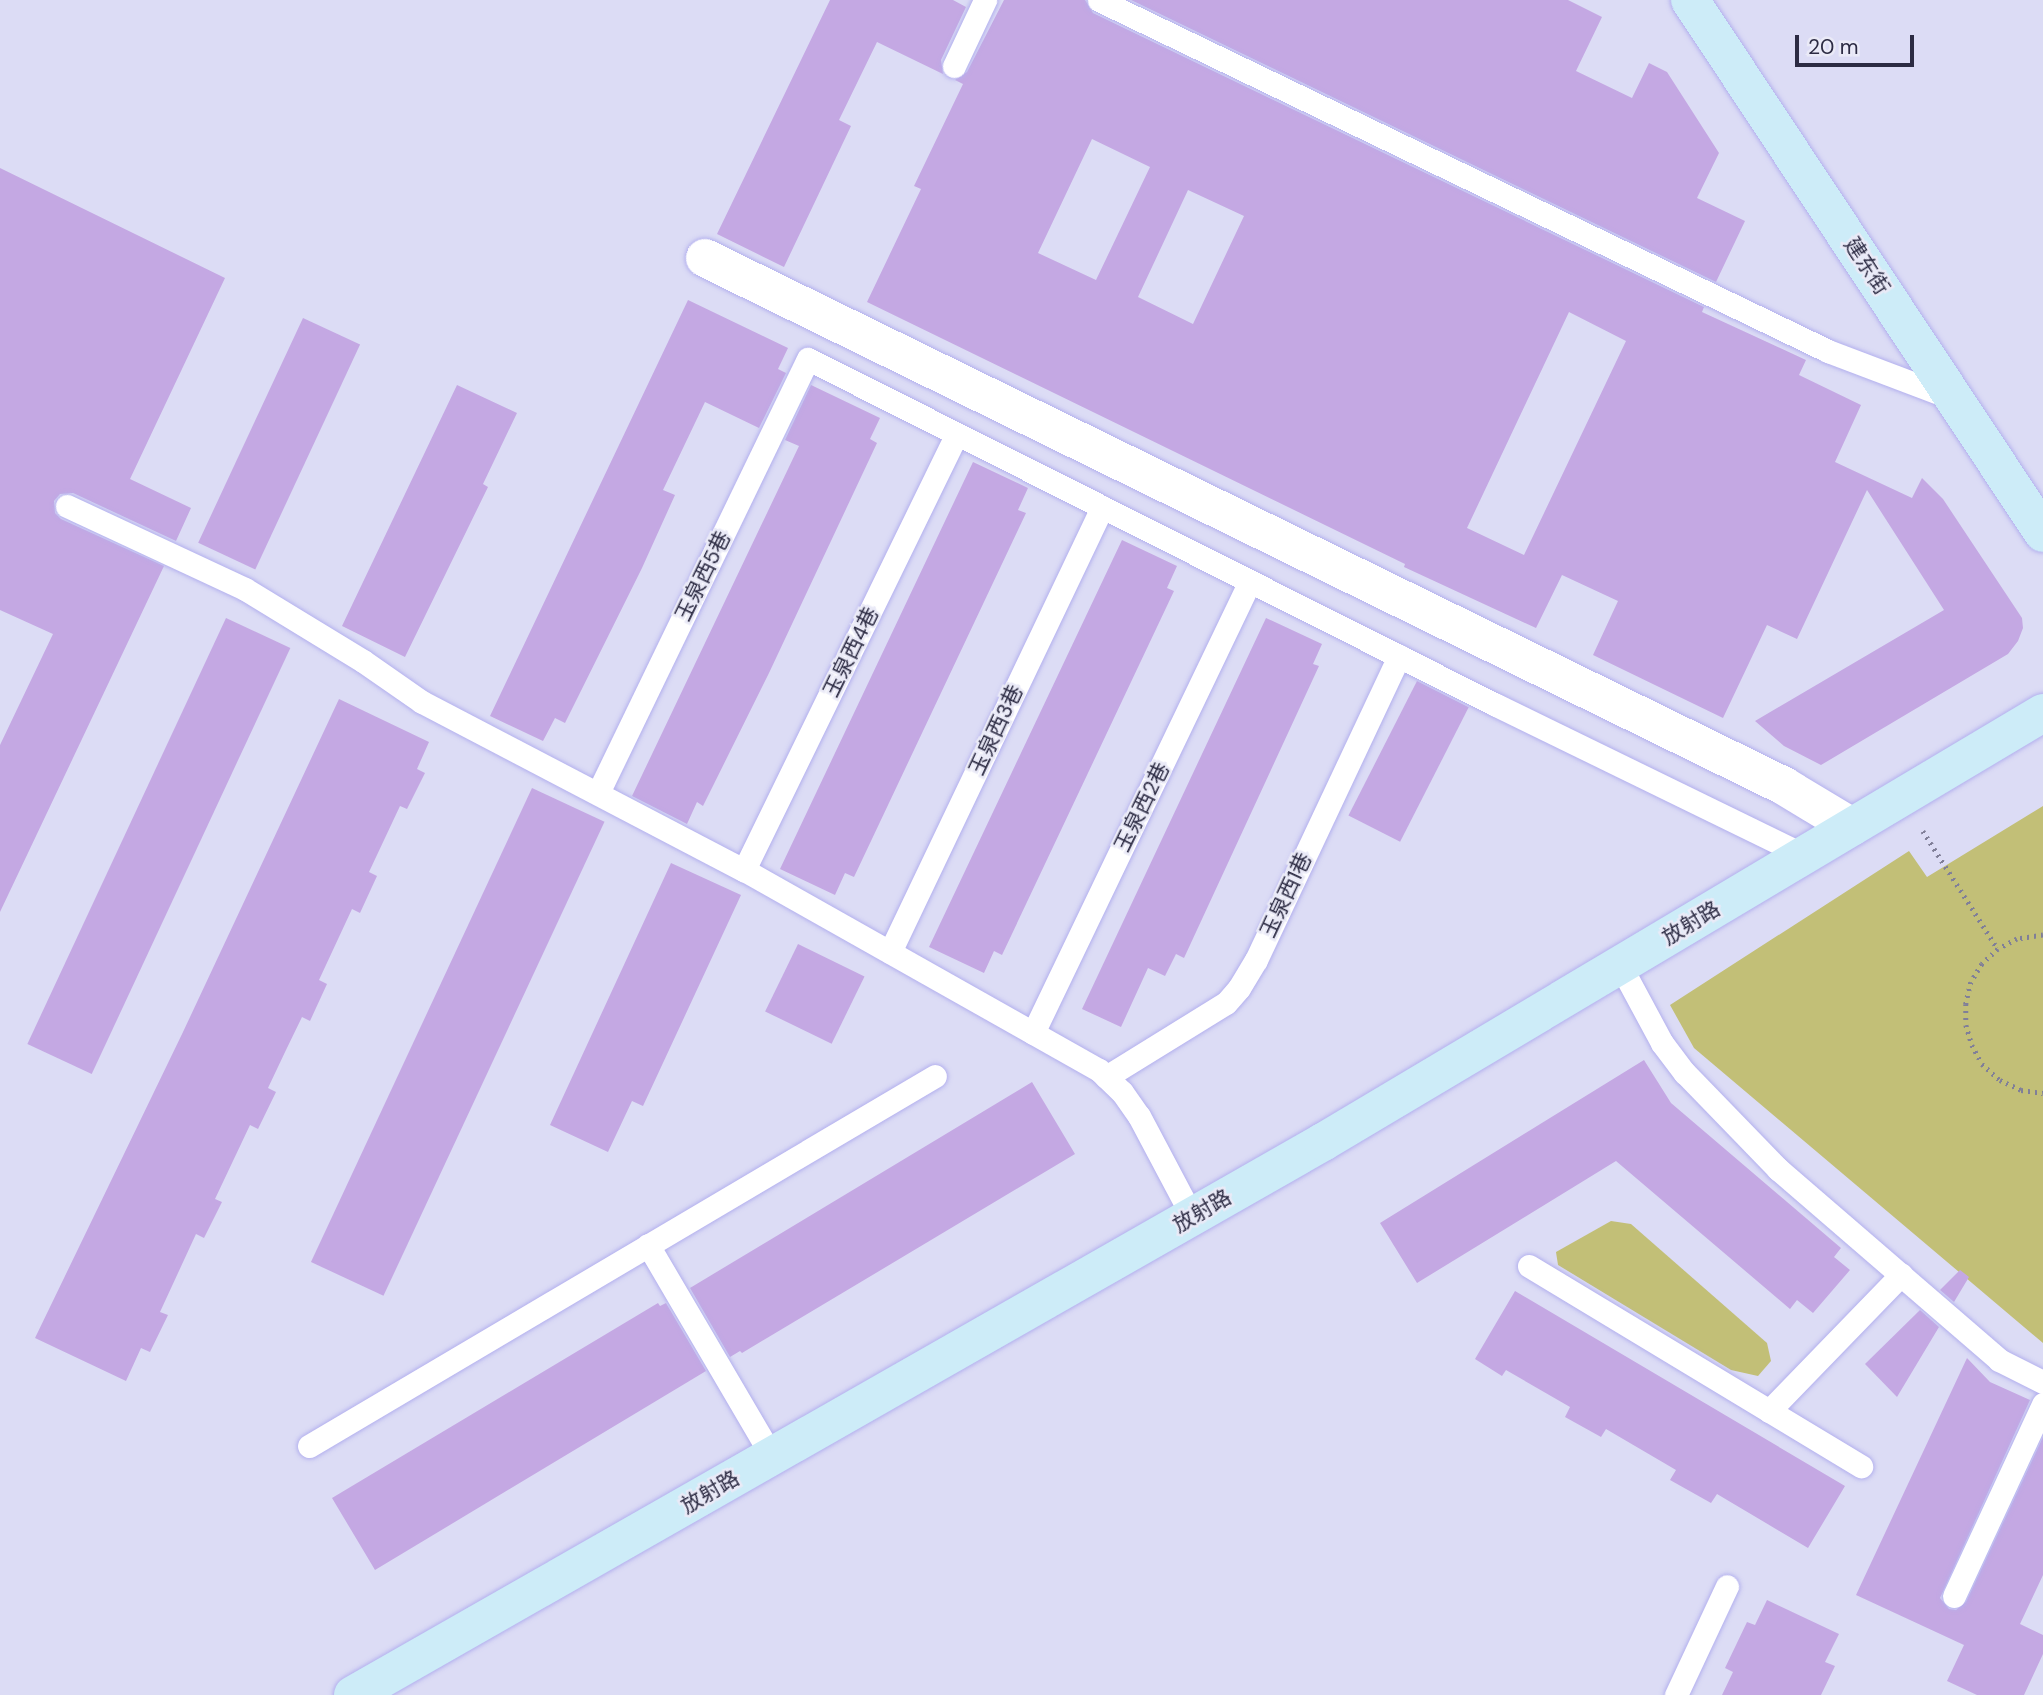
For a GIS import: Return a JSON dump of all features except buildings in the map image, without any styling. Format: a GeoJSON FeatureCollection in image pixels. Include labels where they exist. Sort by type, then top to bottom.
{"type":"FeatureCollection","features":[{"type":"Feature","properties":{"kind":"street","name":"建东街"},"geometry":{"type":"LineString","coordinates":[[1690,0],[2043,533]]}},
{"type":"Feature","properties":{"kind":"street"},"geometry":{"type":"LineString","coordinates":[[705,258],[1784,786],[1852,827]]}},
{"type":"Feature","properties":{"kind":"street","name":"放射路"},"geometry":{"type":"LineString","coordinates":[[354,1695],[1192,1216],[2043,713]]}},
{"type":"Feature","properties":{"kind":"lane"},"geometry":{"type":"LineString","coordinates":[[954,66],[985,0]]}},
{"type":"Feature","properties":{"kind":"lane"},"geometry":{"type":"LineString","coordinates":[[1099,0],[1828,351],[1955,399]]}},
{"type":"Feature","properties":{"kind":"lane","name":"玉泉西5巷"},"geometry":{"type":"LineString","coordinates":[[598,793],[808,359],[957,434]]}},
{"type":"Feature","properties":{"kind":"lane"},"geometry":{"type":"LineString","coordinates":[[957,434],[1804,855]]}},
{"type":"Feature","properties":{"kind":"lane","name":"玉泉西4巷"},"geometry":{"type":"LineString","coordinates":[[744,870],[957,434]]}},
{"type":"Feature","properties":{"kind":"lane"},"geometry":{"type":"LineString","coordinates":[[67,506],[245,589],[363,661],[422,702],[744,870],[1107,1077],[1139,1115],[1192,1216]]}},
{"type":"Feature","properties":{"kind":"lane","name":"玉泉西3巷"},"geometry":{"type":"LineString","coordinates":[[890,952],[1102,507]]}},
{"type":"Feature","properties":{"kind":"lane","name":"玉泉西2巷"},"geometry":{"type":"LineString","coordinates":[[1033,1033],[1250,581]]}},
{"type":"Feature","properties":{"kind":"lane","name":"玉泉西1巷"},"geometry":{"type":"LineString","coordinates":[[1107,1077],[1226,1003],[1239,988],[1256,960],[1399,656]]}},
{"type":"Feature","properties":{"kind":"lane"},"geometry":{"type":"LineString","coordinates":[[1620,965],[1662,1043],[1685,1073],[1777,1169],[1999,1360],[2043,1382]]}},
{"type":"Feature","properties":{"kind":"lane"},"geometry":{"type":"LineString","coordinates":[[309,1446],[934,1076]]}},
{"type":"Feature","properties":{"kind":"lane"},"geometry":{"type":"LineString","coordinates":[[648,1245],[772,1456]]}},
{"type":"Feature","properties":{"kind":"lane"},"geometry":{"type":"LineString","coordinates":[[1529,1266],[1861,1466]]}},
{"type":"Feature","properties":{"kind":"lane"},"geometry":{"type":"LineString","coordinates":[[1769,1411],[1901,1275]]}},
{"type":"Feature","properties":{"kind":"lane"},"geometry":{"type":"LineString","coordinates":[[1954,1596],[2043,1404]]}},
{"type":"Feature","properties":{"kind":"lane"},"geometry":{"type":"LineString","coordinates":[[1676,1695],[1727,1586]]}},
{"type":"Feature","properties":{"kind":"path"},"geometry":{"type":"LineString","coordinates":[[1902,797],[1998,949]]}},
{"type":"Feature","properties":{"kind":"path"},"geometry":{"type":"LineString","coordinates":[[2043,934],[2017,939],[1998,949],[1982,964],[1971,982],[1966,1003],[1966,1025],[1982,1064],[2000,1080],[2021,1090],[2043,1093]]}},
{"type":"Feature","properties":{"kind":"shaded area"},"geometry":{"type":"Polygon","coordinates":[[[2043,806],[2043,1343],[1694,1048],[1670,1005],[1909,851],[1927,877],[2043,806]]]}},
{"type":"Feature","properties":{"kind":"shaded area"},"geometry":{"type":"Polygon","coordinates":[[[1611,1221],[1631,1224],[1767,1343],[1771,1361],[1758,1376],[1731,1370],[1558,1265],[1556,1252],[1611,1221]]]}}]}
